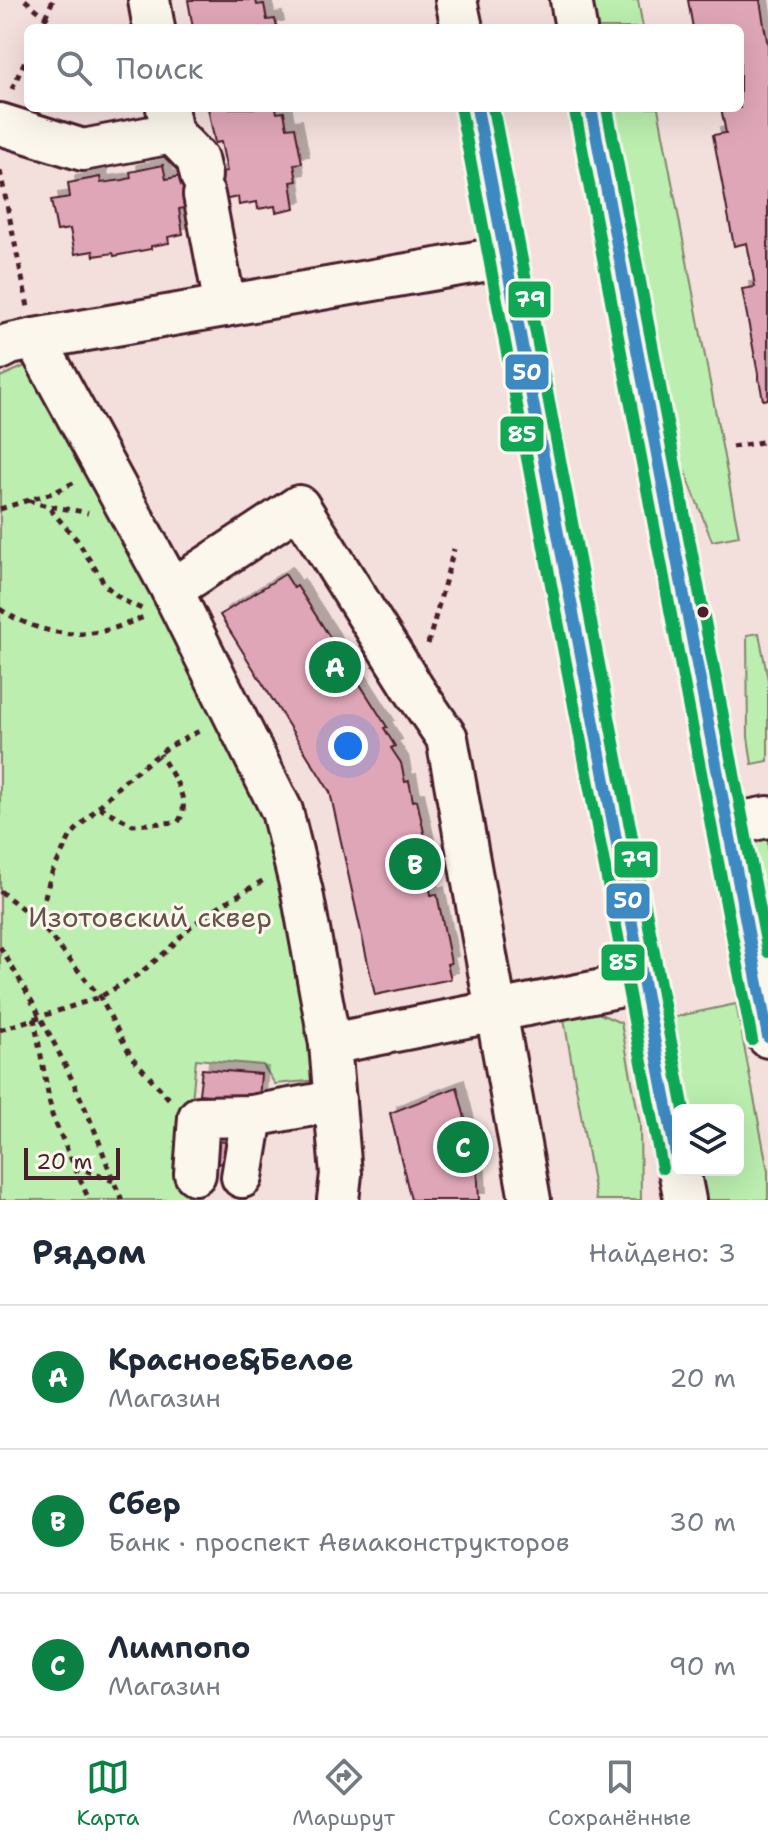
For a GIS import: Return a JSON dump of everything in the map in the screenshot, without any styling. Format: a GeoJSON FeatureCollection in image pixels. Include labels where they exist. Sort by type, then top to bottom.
{"type":"FeatureCollection","features":[{"type":"Feature","properties":{"kind":"street"},"geometry":{"type":"LineString","coordinates":[[149,0],[153,24]]}},
{"type":"Feature","properties":{"kind":"street"},"geometry":{"type":"LineString","coordinates":[[456,0],[461,24]]}},
{"type":"Feature","properties":{"kind":"street"},"geometry":{"type":"LineString","coordinates":[[571,0],[575,24]]}},
{"type":"Feature","properties":{"kind":"street"},"geometry":{"type":"LineString","coordinates":[[6,107],[83,150],[170,121],[197,159],[225,306]]}},
{"type":"Feature","properties":{"kind":"street"},"geometry":{"type":"LineString","coordinates":[[478,112],[672,1136]]}},
{"type":"Feature","properties":{"kind":"street"},"geometry":{"type":"LineString","coordinates":[[592,112],[768,1037]]}},
{"type":"Feature","properties":{"kind":"street"},"geometry":{"type":"LineString","coordinates":[[338,1200],[341,1174],[330,1044],[282,811],[172,590],[104,467],[18,344],[505,257]]}},
{"type":"Feature","properties":{"kind":"street"},"geometry":{"type":"LineString","coordinates":[[172,590],[299,506],[447,738],[530,1200]]}},
{"type":"Feature","properties":{"kind":"street"},"geometry":{"type":"LineString","coordinates":[[727,825],[768,817]]}},
{"type":"Feature","properties":{"kind":"street"},"geometry":{"type":"LineString","coordinates":[[330,1044],[643,982]]}},
{"type":"Feature","properties":{"kind":"street"},"geometry":{"type":"LineString","coordinates":[[195,1174],[199,1117],[252,1116],[335,1101]]}},
{"type":"Feature","properties":{"kind":"street"},"geometry":{"type":"LineString","coordinates":[[242,1177],[252,1116]]}},
{"type":"Feature","properties":{"kind":"street"},"geometry":{"type":"LineString","coordinates":[[680,1176],[685,1200]]}},
{"type":"Feature","properties":{"kind":"path"},"geometry":{"type":"LineString","coordinates":[[25,0],[54,24]]}},
{"type":"Feature","properties":{"kind":"path"},"geometry":{"type":"LineString","coordinates":[[42,24],[53,0]]}},
{"type":"Feature","properties":{"kind":"path"},"geometry":{"type":"LineString","coordinates":[[6,107],[24,64]]}},
{"type":"Feature","properties":{"kind":"path"},"geometry":{"type":"LineString","coordinates":[[0,171],[18,344]]}},
{"type":"Feature","properties":{"kind":"path"},"geometry":{"type":"LineString","coordinates":[[732,447],[768,441]]}},
{"type":"Feature","properties":{"kind":"path"},"geometry":{"type":"LineString","coordinates":[[0,509],[55,492],[104,467]]}},
{"type":"Feature","properties":{"kind":"path"},"geometry":{"type":"LineString","coordinates":[[0,609],[28,626],[84,635],[110,630],[153,615],[122,600],[106,586],[77,540],[50,509],[27,500]]}},
{"type":"Feature","properties":{"kind":"path"},"geometry":{"type":"LineString","coordinates":[[50,509],[61,507],[115,515],[128,511]]}},
{"type":"Feature","properties":{"kind":"path"},"geometry":{"type":"LineString","coordinates":[[415,691],[454,549]]}},
{"type":"Feature","properties":{"kind":"path"},"geometry":{"type":"LineString","coordinates":[[38,921],[51,875],[71,835],[124,781],[160,754],[232,713]]}},
{"type":"Feature","properties":{"kind":"path"},"geometry":{"type":"LineString","coordinates":[[99,807],[133,825],[178,822],[184,804],[180,789],[160,754]]}},
{"type":"Feature","properties":{"kind":"path"},"geometry":{"type":"LineString","coordinates":[[0,1030],[100,997],[139,974],[190,927],[221,905],[258,882],[296,871]]}},
{"type":"Feature","properties":{"kind":"path"},"geometry":{"type":"LineString","coordinates":[[0,891],[38,921],[100,997],[131,1056],[165,1096],[178,1108],[199,1117]]}},
{"type":"Feature","properties":{"kind":"path"},"geometry":{"type":"LineString","coordinates":[[0,947],[97,1136],[122,1200]]}},
{"type":"Feature","properties":{"kind":"path"},"geometry":{"type":"LineString","coordinates":[[37,1018],[52,1115],[89,1200]]}},
{"type":"Feature","properties":{"kind":"path"},"geometry":{"type":"LineString","coordinates":[[74,1166],[113,1181]]}},
{"type":"Feature","properties":{"kind":"green space"},"geometry":{"type":"Polygon","coordinates":[[[592,0],[638,0],[642,24],[596,24],[592,0]]]}},
{"type":"Feature","properties":{"kind":"green space"},"geometry":{"type":"Polygon","coordinates":[[[614,112],[659,112],[739,536],[712,541],[678,453],[614,112]]]}},
{"type":"Feature","properties":{"kind":"green space","name":"Изотовский сквер"},"geometry":{"type":"Polygon","coordinates":[[[25,366],[52,370],[282,811],[330,1079],[275,1084],[263,1065],[196,1059],[184,1185],[188,1200],[0,1200],[0,377],[25,366]]]}},
{"type":"Feature","properties":{"kind":"green space"},"geometry":{"type":"Polygon","coordinates":[[[759,633],[768,680],[768,761],[752,764],[748,737],[747,635],[759,633]]]}},
{"type":"Feature","properties":{"kind":"green space"},"geometry":{"type":"Polygon","coordinates":[[[768,836],[768,920],[754,845],[768,836]]]}},
{"type":"Feature","properties":{"kind":"green space"},"geometry":{"type":"Polygon","coordinates":[[[736,1004],[768,1171],[768,1200],[703,1200],[698,1176],[744,1176],[744,1104],[685,1104],[669,1018],[736,1004]]]}},
{"type":"Feature","properties":{"kind":"green space"},"geometry":{"type":"Polygon","coordinates":[[[598,1013],[621,1023],[640,1124],[641,1200],[596,1200],[564,1019],[598,1013]]]}},
{"type":"Feature","properties":{"kind":"building"},"geometry":{"type":"Polygon","coordinates":[[[188,0],[256,0],[257,5],[264,4],[267,20],[275,19],[276,24],[192,24],[188,0]]]}},
{"type":"Feature","properties":{"kind":"building"},"geometry":{"type":"Polygon","coordinates":[[[688,0],[760,0],[768,45],[768,399],[763,400],[742,289],[755,287],[747,243],[734,246],[713,135],[726,133],[722,112],[744,112],[744,24],[692,24],[688,0]]]}},
{"type":"Feature","properties":{"kind":"building"},"geometry":{"type":"Polygon","coordinates":[[[209,112],[284,112],[287,128],[295,127],[302,163],[294,164],[297,181],[291,182],[295,208],[276,212],[275,206],[258,209],[257,202],[239,205],[238,197],[179,209],[183,234],[168,237],[169,243],[151,246],[151,249],[114,256],[113,253],[94,256],[93,251],[75,254],[70,229],[57,231],[51,200],[70,197],[68,183],[100,177],[101,183],[123,180],[131,178],[130,172],[163,165],[166,179],[186,175],[187,179],[227,171],[221,142],[215,143],[209,112]]]}},
{"type":"Feature","properties":{"kind":"building"},"geometry":{"type":"Polygon","coordinates":[[[285,574],[294,588],[297,586],[335,645],[331,648],[347,673],[351,670],[387,727],[384,728],[395,746],[391,748],[401,763],[405,782],[409,781],[413,801],[417,800],[431,865],[426,866],[431,895],[437,894],[451,963],[447,964],[451,979],[375,995],[330,792],[220,615],[285,574]]]}},
{"type":"Feature","properties":{"kind":"building"},"geometry":{"type":"Polygon","coordinates":[[[202,1069],[261,1074],[259,1100],[199,1094],[202,1069]]]}},
{"type":"Feature","properties":{"kind":"building"},"geometry":{"type":"Polygon","coordinates":[[[457,1087],[477,1165],[479,1200],[411,1200],[390,1113],[457,1087]]]}},
{"type":"Feature","properties":{"kind":"building"},"geometry":{"type":"Polygon","coordinates":[[[206,1141],[232,1142],[231,1164],[205,1163],[206,1141]]]}},
{"type":"Feature","properties":{"kind":"transit line","name":"85"},"geometry":{"type":"LineString","coordinates":[[461,112],[662,1168]]}},
{"type":"Feature","properties":{"kind":"transit line","name":"50"},"geometry":{"type":"LineString","coordinates":[[478,112],[672,1133]]}},
{"type":"Feature","properties":{"kind":"transit line","name":"79"},"geometry":{"type":"LineString","coordinates":[[494,112],[683,1104]]}},
{"type":"Feature","properties":{"kind":"transit line","name":"85"},"geometry":{"type":"LineString","coordinates":[[575,112],[752,1040]]}},
{"type":"Feature","properties":{"kind":"transit line","name":"50"},"geometry":{"type":"LineString","coordinates":[[592,112],[768,1037]]}},
{"type":"Feature","properties":{"kind":"transit line","name":"79"},"geometry":{"type":"LineString","coordinates":[[608,112],[768,952]]}},
{"type":"Feature","properties":{"kind":"place","name":"Красное&Белое"},"geometry":{"type":"Point","coordinates":[335,667]}},
{"type":"Feature","properties":{"kind":"place","name":"Сбер"},"geometry":{"type":"Point","coordinates":[415,864]}},
{"type":"Feature","properties":{"kind":"place","name":"Лимпопо"},"geometry":{"type":"Point","coordinates":[463,1147]}}]}
